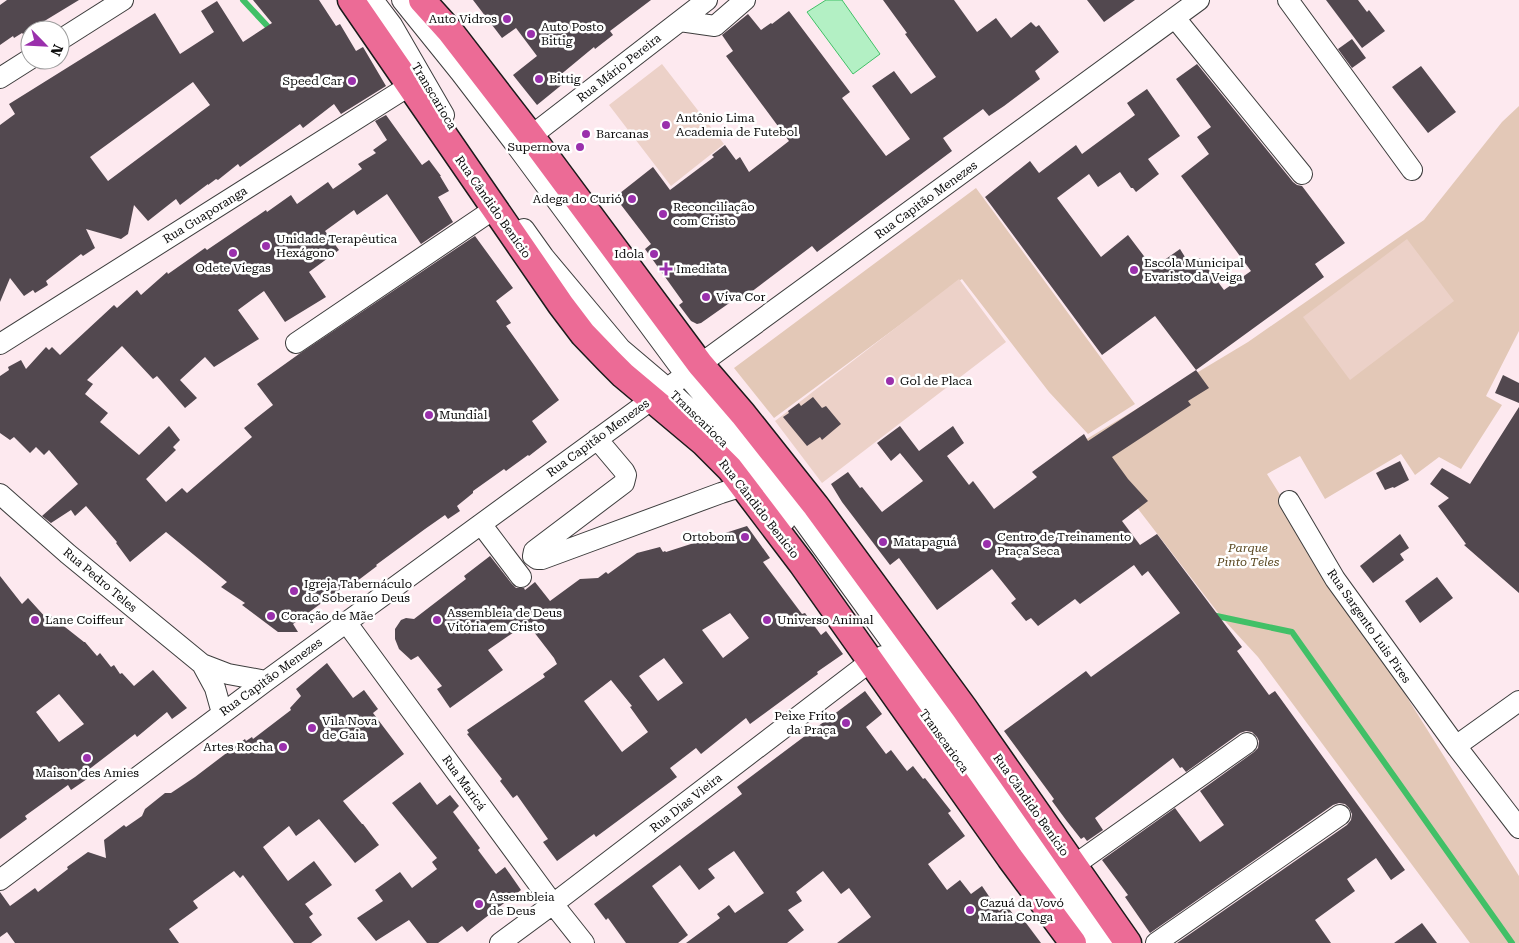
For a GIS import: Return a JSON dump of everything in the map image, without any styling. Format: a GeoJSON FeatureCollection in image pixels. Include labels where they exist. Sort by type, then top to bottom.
{"type":"FeatureCollection","features":[{"type":"Feature","properties":{"kind":"main road","name":"Rua Cândido Benício"},"geometry":{"type":"LineString","coordinates":[[351,0],[494,209],[583,334],[623,375],[660,393],[743,486],[802,564],[1072,943]]}},
{"type":"Feature","properties":{"kind":"main road","name":"Rua Cândido Benício"},"geometry":{"type":"LineString","coordinates":[[422,0],[450,31],[532,136],[693,369],[744,414],[816,506],[964,708],[1128,943]]}},
{"type":"Feature","properties":{"kind":"street"},"geometry":{"type":"LineString","coordinates":[[70,34],[123,0]]}},
{"type":"Feature","properties":{"kind":"street","name":"Transcarioca"},"geometry":{"type":"LineString","coordinates":[[373,0],[392,25],[443,114],[475,162],[544,257],[660,393],[714,432],[741,460],[1088,943]]}},
{"type":"Feature","properties":{"kind":"street","name":"Transcarioca"},"geometry":{"type":"LineString","coordinates":[[402,0],[693,369],[772,475],[799,516],[1110,943]]}},
{"type":"Feature","properties":{"kind":"street","name":"Rua Mário Pereira"},"geometry":{"type":"LineString","coordinates":[[532,136],[707,0]]}},
{"type":"Feature","properties":{"kind":"street"},"geometry":{"type":"LineString","coordinates":[[680,21],[715,26],[745,0]]}},
{"type":"Feature","properties":{"kind":"street","name":"Rua Capitão Menezes"},"geometry":{"type":"LineString","coordinates":[[0,880],[222,713],[1199,0]]}},
{"type":"Feature","properties":{"kind":"street"},"geometry":{"type":"LineString","coordinates":[[1288,0],[1412,170]]}},
{"type":"Feature","properties":{"kind":"street"},"geometry":{"type":"LineString","coordinates":[[1175,18],[1302,174]]}},
{"type":"Feature","properties":{"kind":"street"},"geometry":{"type":"LineString","coordinates":[[0,78],[20,65]]}},
{"type":"Feature","properties":{"kind":"street","name":"Rua Guaporanga"},"geometry":{"type":"LineString","coordinates":[[0,344],[409,86]]}},
{"type":"Feature","properties":{"kind":"street"},"geometry":{"type":"LineString","coordinates":[[296,343],[494,209]]}},
{"type":"Feature","properties":{"kind":"street"},"geometry":{"type":"LineString","coordinates":[[597,439],[624,471],[626,475],[624,483],[534,551],[533,556],[537,559],[542,559],[743,486]]}},
{"type":"Feature","properties":{"kind":"street","name":"Rua Pedro Teles"},"geometry":{"type":"LineString","coordinates":[[0,494],[68,554],[202,664],[228,674],[266,681]]}},
{"type":"Feature","properties":{"kind":"street","name":"Rua Sargento Luis Pires"},"geometry":{"type":"LineString","coordinates":[[1289,501],[1335,579],[1456,746],[1519,828]]}},
{"type":"Feature","properties":{"kind":"street"},"geometry":{"type":"LineString","coordinates":[[481,524],[521,577]]}},
{"type":"Feature","properties":{"kind":"street","name":"Rua Maricá"},"geometry":{"type":"LineString","coordinates":[[346,622],[584,943]]}},
{"type":"Feature","properties":{"kind":"street","name":"Rua Dias Vieira"},"geometry":{"type":"LineString","coordinates":[[500,943],[554,904],[871,661]]}},
{"type":"Feature","properties":{"kind":"street","name":"Rua Pedro Teles"},"geometry":{"type":"LineString","coordinates":[[202,664],[215,688],[222,713]]}},
{"type":"Feature","properties":{"kind":"street"},"geometry":{"type":"LineString","coordinates":[[1456,746],[1519,701]]}},
{"type":"Feature","properties":{"kind":"street"},"geometry":{"type":"LineString","coordinates":[[1074,866],[1247,743]]}},
{"type":"Feature","properties":{"kind":"street"},"geometry":{"type":"LineString","coordinates":[[1156,943],[1340,815]]}},
{"type":"Feature","properties":{"kind":"green space","name":"Parque Pinto Teles"},"geometry":{"type":"Polygon","coordinates":[[[1519,106],[1519,331],[1486,396],[1502,405],[1461,469],[1439,457],[1415,475],[1401,454],[1325,499],[1300,456],[1267,474],[1519,876],[1519,943],[1514,943],[1294,631],[1219,614],[1085,440],[1248,342],[1424,220],[1502,122],[1519,106]]]}},
{"type":"Feature","properties":{"kind":"green space"},"geometry":{"type":"Polygon","coordinates":[[[976,188],[1135,404],[1088,434],[1049,392],[962,279],[774,418],[734,368],[976,188]]]}},
{"type":"Feature","properties":{"kind":"green space"},"geometry":{"type":"Polygon","coordinates":[[[1223,619],[1290,634],[1513,943],[1470,943],[1258,657],[1223,619]]]}},
{"type":"Feature","properties":{"kind":"shaded area"},"geometry":{"type":"Polygon","coordinates":[[[826,0],[842,0],[880,54],[853,74],[807,12],[826,0]]]}},
{"type":"Feature","properties":{"kind":"shaded area","name":"Antônio Lima Academia de Futebol"},"geometry":{"type":"Polygon","coordinates":[[[662,64],[724,144],[671,186],[609,105],[662,64]]]}},
{"type":"Feature","properties":{"kind":"shaded area"},"geometry":{"type":"Polygon","coordinates":[[[1407,239],[1454,301],[1350,380],[1303,317],[1407,239]]]}},
{"type":"Feature","properties":{"kind":"shaded area","name":"Gol de Placa"},"geometry":{"type":"Polygon","coordinates":[[[959,279],[1006,342],[822,483],[775,421],[959,279]]]}},
{"type":"Feature","properties":{"kind":"building"},"geometry":{"type":"Polygon","coordinates":[[[7,0],[79,0],[46,20],[20,20],[20,34],[14,38],[13,36],[0,45],[0,5],[7,0]]]}},
{"type":"Feature","properties":{"kind":"building"},"geometry":{"type":"Polygon","coordinates":[[[253,0],[319,0],[336,26],[340,24],[356,51],[363,47],[386,86],[341,114],[334,104],[303,128],[300,124],[240,167],[238,164],[218,180],[216,179],[208,184],[180,205],[176,199],[148,221],[134,205],[128,234],[121,239],[86,229],[95,248],[83,256],[81,254],[46,281],[48,285],[35,293],[33,290],[24,296],[10,278],[0,302],[0,125],[15,114],[9,104],[64,70],[70,70],[70,66],[155,13],[180,54],[214,32],[201,11],[217,1],[243,42],[272,23],[253,0]],[[193,82],[90,157],[108,181],[210,105],[193,82]]]}},
{"type":"Feature","properties":{"kind":"building"},"geometry":{"type":"Polygon","coordinates":[[[473,0],[651,0],[610,31],[613,35],[595,49],[594,47],[559,76],[564,83],[537,105],[513,75],[537,56],[516,28],[502,38],[473,0]]]}},
{"type":"Feature","properties":{"kind":"building"},"geometry":{"type":"Polygon","coordinates":[[[883,0],[954,0],[977,32],[996,18],[1011,38],[1031,22],[1036,27],[1039,25],[1059,52],[1035,71],[1040,79],[989,116],[983,109],[943,138],[952,151],[817,252],[812,246],[738,302],[735,299],[701,323],[697,324],[691,321],[679,305],[683,302],[645,249],[651,244],[615,197],[653,167],[670,190],[714,157],[712,155],[725,145],[736,160],[740,157],[749,172],[789,141],[726,56],[733,51],[722,35],[748,14],[761,30],[789,11],[850,92],[842,98],[886,156],[910,139],[872,86],[894,71],[911,94],[936,77],[883,0]]]}},
{"type":"Feature","properties":{"kind":"building"},"geometry":{"type":"Polygon","coordinates":[[[1087,0],[1135,0],[1104,22],[1087,0]]]}},
{"type":"Feature","properties":{"kind":"building"},"geometry":{"type":"Polygon","coordinates":[[[1326,0],[1358,0],[1367,12],[1369,10],[1385,31],[1362,48],[1326,0]]]}},
{"type":"Feature","properties":{"kind":"building"},"geometry":{"type":"Polygon","coordinates":[[[1352,39],[1366,58],[1352,68],[1338,49],[1352,39]]]}},
{"type":"Feature","properties":{"kind":"building"},"geometry":{"type":"Polygon","coordinates":[[[1197,64],[1293,182],[1302,186],[1345,243],[1315,264],[1324,277],[1196,370],[1155,316],[1102,355],[985,197],[1030,161],[1039,173],[1076,145],[1082,154],[1135,115],[1127,103],[1147,89],[1180,136],[1148,159],[1159,174],[1136,192],[1120,172],[1098,187],[1089,174],[1057,198],[1101,257],[1128,235],[1153,268],[1180,249],[1190,265],[1200,258],[1224,290],[1251,271],[1181,176],[1209,154],[1197,137],[1211,127],[1176,79],[1197,64]]]}},
{"type":"Feature","properties":{"kind":"building"},"geometry":{"type":"Polygon","coordinates":[[[1421,66],[1456,112],[1428,133],[1392,87],[1421,66]]]}},
{"type":"Feature","properties":{"kind":"building"},"geometry":{"type":"Polygon","coordinates":[[[386,115],[422,165],[429,160],[441,176],[449,191],[438,197],[453,222],[421,244],[387,194],[357,215],[354,210],[325,231],[339,250],[309,272],[326,297],[285,322],[264,291],[238,310],[259,339],[214,367],[205,357],[180,380],[197,398],[185,408],[157,376],[153,379],[122,346],[87,380],[93,384],[85,394],[108,413],[100,422],[139,455],[169,426],[180,440],[173,447],[176,450],[146,479],[166,502],[182,488],[187,493],[252,437],[244,428],[273,405],[257,384],[475,236],[513,288],[496,301],[511,323],[506,326],[559,400],[532,421],[547,442],[529,456],[506,471],[504,469],[473,491],[457,506],[460,511],[448,519],[445,515],[376,565],[348,588],[346,585],[293,624],[298,632],[278,632],[242,605],[245,603],[221,587],[227,582],[166,532],[130,562],[117,542],[86,506],[75,516],[71,510],[51,523],[42,516],[78,484],[49,450],[44,455],[36,447],[30,453],[14,437],[10,440],[0,433],[0,376],[9,370],[8,367],[21,360],[26,369],[46,347],[49,350],[52,347],[60,355],[114,305],[117,308],[137,290],[141,295],[167,272],[168,274],[205,248],[207,250],[291,195],[297,204],[328,182],[333,189],[362,169],[358,164],[376,153],[373,150],[387,140],[375,121],[386,115]]]}},
{"type":"Feature","properties":{"kind":"building"},"geometry":{"type":"Polygon","coordinates":[[[1196,370],[1209,388],[1188,401],[1191,405],[1112,457],[1128,479],[1148,501],[1122,521],[1140,545],[1157,534],[1242,647],[1237,651],[1269,695],[1275,691],[1405,870],[1391,880],[1376,858],[1347,879],[1355,891],[1315,920],[1331,943],[1177,943],[1347,825],[1351,820],[1352,814],[1345,804],[1333,805],[1150,933],[1125,897],[1128,895],[1102,860],[1175,808],[1200,842],[1224,825],[1200,791],[1258,748],[1259,741],[1252,732],[1240,733],[1186,772],[1182,767],[1180,768],[1173,758],[1095,818],[1103,830],[1087,841],[1084,837],[1081,839],[1066,820],[1052,801],[1054,799],[1004,731],[1086,671],[1091,677],[1180,613],[1148,571],[1142,576],[1134,565],[1080,604],[1075,599],[1038,626],[1031,618],[1026,621],[1011,603],[1016,599],[992,569],[937,610],[899,558],[890,565],[842,502],[831,484],[848,472],[882,512],[923,481],[900,453],[891,461],[877,443],[900,426],[919,451],[953,426],[964,443],[947,456],[969,485],[973,481],[994,509],[1037,477],[1032,472],[1084,434],[1088,441],[1196,370]]]}},
{"type":"Feature","properties":{"kind":"building"},"geometry":{"type":"Polygon","coordinates":[[[1503,375],[1519,383],[1519,403],[1495,393],[1503,375]]]}},
{"type":"Feature","properties":{"kind":"building"},"geometry":{"type":"Polygon","coordinates":[[[813,397],[822,408],[826,406],[841,424],[822,440],[820,437],[807,446],[783,417],[799,403],[801,406],[813,397]]]}},
{"type":"Feature","properties":{"kind":"building"},"geometry":{"type":"Polygon","coordinates":[[[1519,407],[1519,593],[1464,545],[1466,544],[1438,506],[1449,498],[1430,484],[1442,468],[1470,484],[1519,407]]]}},
{"type":"Feature","properties":{"kind":"building"},"geometry":{"type":"Polygon","coordinates":[[[1400,461],[1409,480],[1394,488],[1385,490],[1376,473],[1400,461]]]}},
{"type":"Feature","properties":{"kind":"building"},"geometry":{"type":"Polygon","coordinates":[[[747,526],[770,558],[763,562],[802,614],[805,613],[821,635],[826,631],[843,654],[750,724],[746,718],[701,754],[696,748],[670,768],[677,777],[596,837],[594,834],[557,861],[543,842],[548,839],[517,795],[513,798],[500,781],[502,779],[467,734],[469,733],[467,730],[545,677],[543,674],[557,664],[554,658],[527,623],[488,650],[503,670],[450,708],[437,689],[442,686],[418,656],[411,660],[399,649],[395,639],[395,629],[401,620],[406,618],[414,619],[466,579],[464,576],[490,556],[516,588],[524,588],[525,590],[535,582],[550,601],[580,579],[598,578],[606,572],[608,574],[637,553],[660,547],[663,552],[747,526]],[[730,613],[702,630],[723,658],[749,638],[730,613]],[[664,658],[639,676],[658,701],[683,683],[664,658]],[[611,680],[584,701],[622,752],[648,732],[630,707],[632,706],[611,680]]]}},
{"type":"Feature","properties":{"kind":"building"},"geometry":{"type":"Polygon","coordinates":[[[1400,534],[1409,548],[1400,554],[1404,560],[1373,583],[1360,566],[1400,534]]]}},
{"type":"Feature","properties":{"kind":"building"},"geometry":{"type":"Polygon","coordinates":[[[0,576],[22,604],[28,598],[47,619],[51,616],[85,642],[97,656],[100,653],[111,667],[114,665],[120,674],[122,673],[134,686],[153,670],[187,708],[172,719],[167,712],[137,737],[135,734],[83,774],[87,779],[71,790],[68,785],[25,816],[27,819],[0,839],[0,576]],[[59,694],[36,712],[59,742],[84,724],[59,694]]]}},
{"type":"Feature","properties":{"kind":"building"},"geometry":{"type":"Polygon","coordinates":[[[1437,577],[1453,598],[1420,623],[1405,601],[1437,577]]]}},
{"type":"Feature","properties":{"kind":"building"},"geometry":{"type":"Polygon","coordinates":[[[327,663],[353,698],[364,690],[378,709],[373,713],[404,754],[343,801],[379,845],[355,863],[319,819],[296,836],[289,826],[263,847],[288,881],[314,861],[332,885],[305,904],[313,914],[309,917],[322,935],[311,943],[294,943],[243,875],[240,878],[234,871],[193,901],[198,908],[169,929],[179,943],[15,943],[7,932],[0,937],[0,892],[10,906],[35,888],[38,892],[88,852],[106,858],[104,840],[124,825],[126,827],[142,816],[145,809],[165,793],[171,793],[195,777],[245,739],[246,741],[252,737],[253,739],[291,710],[290,708],[301,696],[296,689],[327,663]]]}},
{"type":"Feature","properties":{"kind":"building"},"geometry":{"type":"Polygon","coordinates":[[[865,691],[882,714],[866,727],[886,754],[891,750],[907,771],[913,766],[923,779],[925,778],[951,811],[948,813],[965,836],[928,864],[947,890],[960,880],[971,894],[982,886],[999,911],[1007,906],[1019,922],[1023,919],[1041,943],[837,943],[871,917],[849,888],[841,894],[823,871],[796,892],[802,901],[788,910],[804,930],[787,943],[686,943],[720,918],[717,914],[729,905],[735,913],[764,893],[734,851],[708,869],[715,878],[699,890],[680,865],[652,886],[688,935],[678,943],[626,943],[608,918],[606,920],[594,904],[742,794],[737,787],[865,691]]]}},
{"type":"Feature","properties":{"kind":"building"},"geometry":{"type":"Polygon","coordinates":[[[420,782],[437,805],[450,795],[459,806],[453,812],[480,848],[478,850],[496,874],[505,867],[521,890],[467,932],[462,926],[438,943],[427,943],[409,920],[376,941],[357,918],[383,901],[375,890],[400,872],[412,888],[437,869],[432,862],[437,858],[392,803],[420,782]]]}},
{"type":"Feature","properties":{"kind":"building"},"geometry":{"type":"Polygon","coordinates":[[[1422,923],[1437,943],[1394,943],[1422,923]]]}},
{"type":"Feature","properties":{"kind":"waterway"},"geometry":{"type":"LineString","coordinates":[[243,0],[272,31]]}},
{"type":"Feature","properties":{"kind":"waterway"},"geometry":{"type":"LineString","coordinates":[[1212,615],[1292,632],[1512,943]]}},
{"type":"Feature","properties":{"kind":"place","name":"Auto Vidros"},"geometry":{"type":"Point","coordinates":[507,19]}},
{"type":"Feature","properties":{"kind":"place","name":"Auto Posto Bittig"},"geometry":{"type":"Point","coordinates":[531,34]}},
{"type":"Feature","properties":{"kind":"place","name":"Bittig"},"geometry":{"type":"Point","coordinates":[539,79]}},
{"type":"Feature","properties":{"kind":"place","name":"Speed Car"},"geometry":{"type":"Point","coordinates":[352,81]}},
{"type":"Feature","properties":{"kind":"place","name":"Antônio Lima Academia de Futebol"},"geometry":{"type":"Point","coordinates":[666,125]}},
{"type":"Feature","properties":{"kind":"place","name":"Barcanas"},"geometry":{"type":"Point","coordinates":[586,134]}},
{"type":"Feature","properties":{"kind":"place","name":"Supernova"},"geometry":{"type":"Point","coordinates":[580,147]}},
{"type":"Feature","properties":{"kind":"place","name":"Adega do Curió"},"geometry":{"type":"Point","coordinates":[632,199]}},
{"type":"Feature","properties":{"kind":"place","name":"Reconciliação com Cristo"},"geometry":{"type":"Point","coordinates":[663,214]}},
{"type":"Feature","properties":{"kind":"place","name":"Unidade Terapêutica Hexágono"},"geometry":{"type":"Point","coordinates":[266,246]}},
{"type":"Feature","properties":{"kind":"place","name":"Odete Viegas"},"geometry":{"type":"Point","coordinates":[233,253]}},
{"type":"Feature","properties":{"kind":"place","name":"Idola"},"geometry":{"type":"Point","coordinates":[654,254]}},
{"type":"Feature","properties":{"kind":"place","name":"Imediata"},"geometry":{"type":"Point","coordinates":[666,269]}},
{"type":"Feature","properties":{"kind":"place","name":"Escola Municipal Evaristo da Veiga"},"geometry":{"type":"Point","coordinates":[1134,270]}},
{"type":"Feature","properties":{"kind":"place","name":"Viva Cor"},"geometry":{"type":"Point","coordinates":[706,297]}},
{"type":"Feature","properties":{"kind":"place","name":"Gol de Placa"},"geometry":{"type":"Point","coordinates":[890,381]}},
{"type":"Feature","properties":{"kind":"place","name":"Mundial"},"geometry":{"type":"Point","coordinates":[429,415]}},
{"type":"Feature","properties":{"kind":"place","name":"Ortobom"},"geometry":{"type":"Point","coordinates":[745,537]}},
{"type":"Feature","properties":{"kind":"place","name":"Matapaguá"},"geometry":{"type":"Point","coordinates":[883,542]}},
{"type":"Feature","properties":{"kind":"place","name":"Centro de Treinamento Praça Seca"},"geometry":{"type":"Point","coordinates":[987,544]}},
{"type":"Feature","properties":{"kind":"place","name":"Igreja Tabernáculo do Soberano Deus"},"geometry":{"type":"Point","coordinates":[294,591]}},
{"type":"Feature","properties":{"kind":"place","name":"Coração de Mãe"},"geometry":{"type":"Point","coordinates":[271,616]}},
{"type":"Feature","properties":{"kind":"place","name":"Lane Coiffeur"},"geometry":{"type":"Point","coordinates":[35,620]}},
{"type":"Feature","properties":{"kind":"place","name":"Assembleia de Deus Vitória em Cristo"},"geometry":{"type":"Point","coordinates":[437,620]}},
{"type":"Feature","properties":{"kind":"place","name":"Universo Animal"},"geometry":{"type":"Point","coordinates":[767,620]}},
{"type":"Feature","properties":{"kind":"place","name":"Peixe Frito da Praça"},"geometry":{"type":"Point","coordinates":[846,723]}},
{"type":"Feature","properties":{"kind":"place","name":"Vila Nova de Gaia"},"geometry":{"type":"Point","coordinates":[312,728]}},
{"type":"Feature","properties":{"kind":"place","name":"Artes Rocha"},"geometry":{"type":"Point","coordinates":[283,747]}},
{"type":"Feature","properties":{"kind":"place","name":"Maison des Amies"},"geometry":{"type":"Point","coordinates":[87,758]}},
{"type":"Feature","properties":{"kind":"place","name":"Assembleia de Deus"},"geometry":{"type":"Point","coordinates":[479,904]}},
{"type":"Feature","properties":{"kind":"place","name":"Cazuá da Vovó Maria Conga"},"geometry":{"type":"Point","coordinates":[970,910]}}]}
